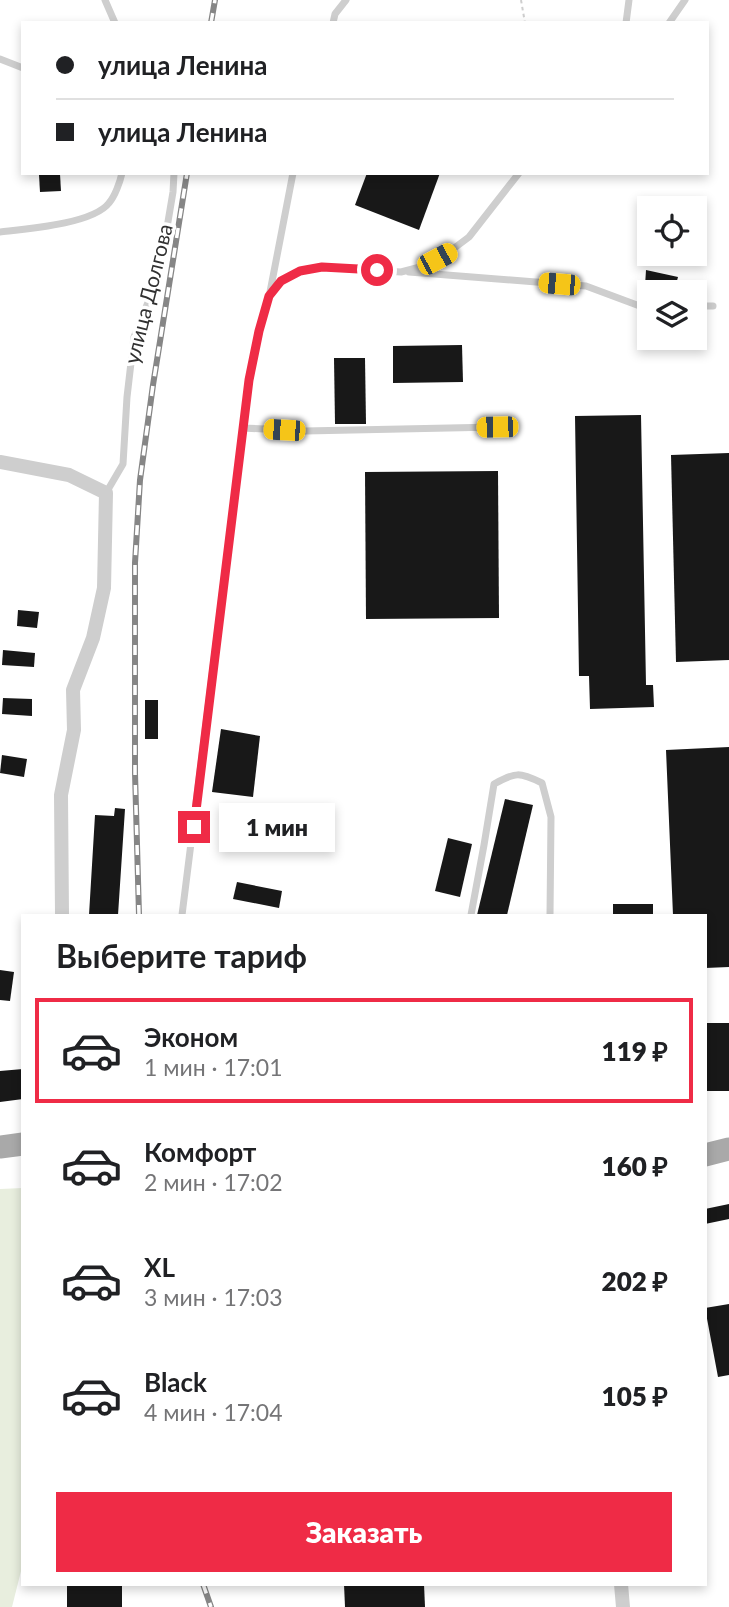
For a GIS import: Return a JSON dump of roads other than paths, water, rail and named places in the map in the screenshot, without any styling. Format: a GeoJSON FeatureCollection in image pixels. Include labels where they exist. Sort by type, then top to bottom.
{"type":"FeatureCollection","features":[{"type":"Feature","properties":{"kind":"main road"},"geometry":{"type":"LineString","coordinates":[[0,1147],[21,1144]]}},
{"type":"Feature","properties":{"kind":"main road"},"geometry":{"type":"LineString","coordinates":[[707,1155],[729,1149]]}},
{"type":"Feature","properties":{"kind":"street"},"geometry":{"type":"LineString","coordinates":[[0,462],[69,475],[106,494],[104,588],[93,638],[73,690],[74,730],[61,795],[62,914]]}},
{"type":"Feature","properties":{"kind":"street"},"geometry":{"type":"LineString","coordinates":[[621,1586],[623,1607]]}},
{"type":"Feature","properties":{"kind":"lane"},"geometry":{"type":"LineString","coordinates":[[105,0],[114,21]]}},
{"type":"Feature","properties":{"kind":"lane"},"geometry":{"type":"LineString","coordinates":[[333,21],[335,14],[346,0]]}},
{"type":"Feature","properties":{"kind":"lane"},"geometry":{"type":"LineString","coordinates":[[626,21],[629,0]]}},
{"type":"Feature","properties":{"kind":"lane"},"geometry":{"type":"LineString","coordinates":[[670,21],[685,0]]}},
{"type":"Feature","properties":{"kind":"lane"},"geometry":{"type":"LineString","coordinates":[[0,60],[21,67]]}},
{"type":"Feature","properties":{"kind":"lane"},"geometry":{"type":"LineString","coordinates":[[0,232],[86,218],[109,205],[121,175]]}},
{"type":"Feature","properties":{"kind":"lane","name":"улица Долгова"},"geometry":{"type":"LineString","coordinates":[[106,494],[123,464],[134,337],[159,275],[174,175]]}},
{"type":"Feature","properties":{"kind":"lane"},"geometry":{"type":"LineString","coordinates":[[182,914],[249,380],[293,175]]}},
{"type":"Feature","properties":{"kind":"lane"},"geometry":{"type":"LineString","coordinates":[[401,272],[424,265],[449,252],[469,237],[517,175]]}},
{"type":"Feature","properties":{"kind":"lane"},"geometry":{"type":"LineString","coordinates":[[269,296],[281,281],[300,271],[322,267],[586,286],[637,305]]}},
{"type":"Feature","properties":{"kind":"lane"},"geometry":{"type":"LineString","coordinates":[[707,306],[713,306]]}},
{"type":"Feature","properties":{"kind":"lane"},"geometry":{"type":"LineString","coordinates":[[243,428],[305,431],[497,427]]}},
{"type":"Feature","properties":{"kind":"lane"},"geometry":{"type":"LineString","coordinates":[[471,914],[494,783],[513,774],[527,776],[542,783],[547,798],[551,817],[550,914]]}},
{"type":"Feature","properties":{"kind":"railway"},"geometry":{"type":"LineString","coordinates":[[211,21],[215,0]]}},
{"type":"Feature","properties":{"kind":"railway"},"geometry":{"type":"LineString","coordinates":[[139,914],[135,773],[135,563],[140,480],[187,175]]}},
{"type":"Feature","properties":{"kind":"railway"},"geometry":{"type":"LineString","coordinates":[[204,1586],[211,1607]]}}]}
